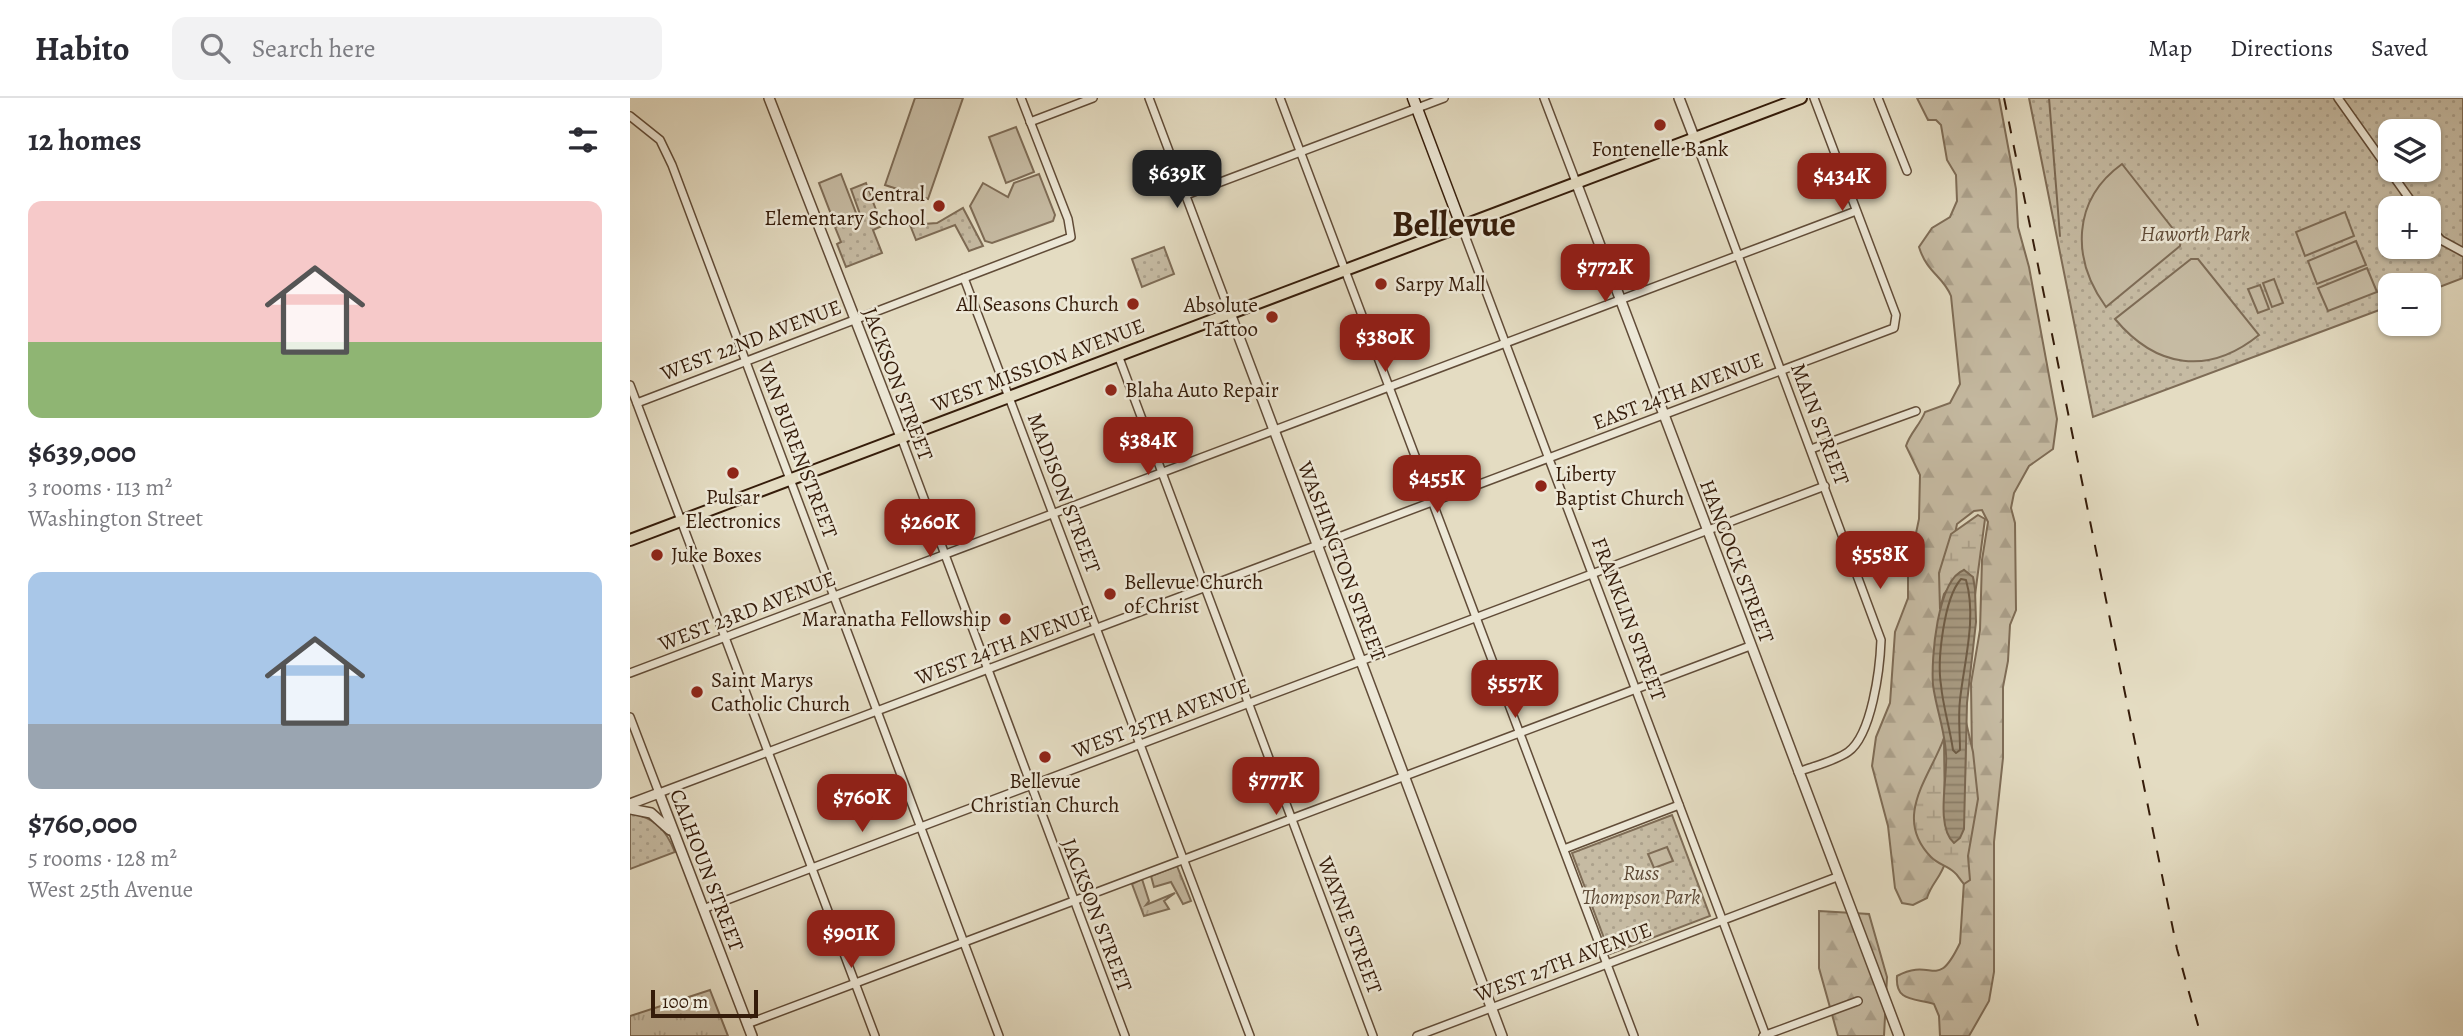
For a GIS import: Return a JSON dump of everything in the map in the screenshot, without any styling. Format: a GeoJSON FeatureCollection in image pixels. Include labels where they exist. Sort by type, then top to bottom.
{"type":"FeatureCollection","features":[{"type":"Feature","properties":{"kind":"main road","name":"FRANKLIN STREET"},"geometry":{"type":"LineString","coordinates":[[1413,98],[1461,225]]}},
{"type":"Feature","properties":{"kind":"main road","name":"WEST MISSION AVENUE"},"geometry":{"type":"LineString","coordinates":[[630,540],[1801,98]]}},
{"type":"Feature","properties":{"kind":"street","name":"JACKSON STREET"},"geometry":{"type":"LineString","coordinates":[[770,98],[901,437],[1125,1036]]}},
{"type":"Feature","properties":{"kind":"street"},"geometry":{"type":"LineString","coordinates":[[1021,98],[1030,122],[1093,98]]}},
{"type":"Feature","properties":{"kind":"street","name":"WASHINGTON STREET"},"geometry":{"type":"LineString","coordinates":[[1149,98],[1502,1036]]}},
{"type":"Feature","properties":{"kind":"street"},"geometry":{"type":"LineString","coordinates":[[1280,98],[1634,1036]]}},
{"type":"Feature","properties":{"kind":"street"},"geometry":{"type":"LineString","coordinates":[[1186,195],[1444,98]]}},
{"type":"Feature","properties":{"kind":"street","name":"HANCOCK STREET"},"geometry":{"type":"LineString","coordinates":[[1544,98],[1899,1036]]}},
{"type":"Feature","properties":{"kind":"street","name":"MAIN STREET"},"geometry":{"type":"LineString","coordinates":[[1679,98],[1878,627],[1881,649],[1866,727],[1861,737],[1847,752],[1798,772]]}},
{"type":"Feature","properties":{"kind":"street"},"geometry":{"type":"LineString","coordinates":[[1814,98],[1856,211]]}},
{"type":"Feature","properties":{"kind":"street"},"geometry":{"type":"LineString","coordinates":[[1878,98],[1907,171]]}},
{"type":"Feature","properties":{"kind":"street"},"geometry":{"type":"LineString","coordinates":[[2338,98],[2407,196]]}},
{"type":"Feature","properties":{"kind":"street","name":"VAN BUREN STREET"},"geometry":{"type":"LineString","coordinates":[[630,116],[665,147],[999,1036]]}},
{"type":"Feature","properties":{"kind":"street","name":"WEST 22ND AVENUE"},"geometry":{"type":"LineString","coordinates":[[637,403],[1073,234],[1030,122]]}},
{"type":"Feature","properties":{"kind":"street","name":"WEST 23RD AVENUE"},"geometry":{"type":"LineString","coordinates":[[630,673],[1856,211]]}},
{"type":"Feature","properties":{"kind":"street","name":"EAST 24TH AVENUE"},"geometry":{"type":"LineString","coordinates":[[1548,459],[1887,331],[1897,322],[1856,211]]}},
{"type":"Feature","properties":{"kind":"street","name":"FRANKLIN STREET"},"geometry":{"type":"LineString","coordinates":[[1461,225],[1764,1036]]}},
{"type":"Feature","properties":{"kind":"street"},"geometry":{"type":"LineString","coordinates":[[2441,240],[2463,252]]}},
{"type":"Feature","properties":{"kind":"street","name":"MADISON STREET"},"geometry":{"type":"LineString","coordinates":[[964,278],[1250,1036]]}},
{"type":"Feature","properties":{"kind":"street","name":"WAYNE STREET"},"geometry":{"type":"LineString","coordinates":[[1118,355],[1373,1036]]}},
{"type":"Feature","properties":{"kind":"street"},"geometry":{"type":"LineString","coordinates":[[630,385],[875,1036]]}},
{"type":"Feature","properties":{"kind":"street"},"geometry":{"type":"LineString","coordinates":[[1811,449],[1916,411]]}},
{"type":"Feature","properties":{"kind":"street","name":"WEST 24TH AVENUE"},"geometry":{"type":"LineString","coordinates":[[630,807],[659,793],[1548,459]]}},
{"type":"Feature","properties":{"kind":"street","name":"WEST 25TH AVENUE"},"geometry":{"type":"LineString","coordinates":[[703,909],[1825,486]]}},
{"type":"Feature","properties":{"kind":"street"},"geometry":{"type":"LineString","coordinates":[[747,1024],[1750,646]]}},
{"type":"Feature","properties":{"kind":"street","name":"CALHOUN STREET"},"geometry":{"type":"LineString","coordinates":[[630,717],[752,1036]]}},
{"type":"Feature","properties":{"kind":"street"},"geometry":{"type":"LineString","coordinates":[[1564,849],[1679,805]]}},
{"type":"Feature","properties":{"kind":"street"},"geometry":{"type":"LineString","coordinates":[[630,807],[657,817],[677,839]]}},
{"type":"Feature","properties":{"kind":"street","name":"WEST 27TH AVENUE"},"geometry":{"type":"LineString","coordinates":[[1417,1036],[1837,877]]}},
{"type":"Feature","properties":{"kind":"street"},"geometry":{"type":"LineString","coordinates":[[1764,1036],[1858,1001]]}},
{"type":"Feature","properties":{"kind":"green space"},"geometry":{"type":"Polygon","coordinates":[[[915,98],[963,98],[928,199],[885,185],[915,98]]]}},
{"type":"Feature","properties":{"kind":"green space"},"geometry":{"type":"Polygon","coordinates":[[[1917,98],[1999,98],[2016,189],[2018,227],[2029,267],[2057,419],[2053,449],[2029,466],[2014,493],[2011,508],[2015,523],[2016,610],[2010,625],[2003,687],[2003,758],[1994,842],[1994,972],[1989,1001],[1969,1036],[1940,1036],[1939,1016],[1934,1004],[1903,995],[1897,984],[1897,976],[1919,969],[1939,970],[1952,958],[1960,943],[1972,758],[1971,683],[1980,630],[1982,560],[1988,522],[1982,510],[1974,511],[1957,524],[1944,587],[1948,726],[1940,762],[1945,863],[1927,898],[1913,905],[1902,903],[1895,888],[1888,826],[1872,766],[1876,737],[1890,703],[1895,632],[1908,598],[1908,571],[1919,519],[1920,475],[1906,446],[1925,412],[1950,403],[1960,384],[1951,296],[1926,263],[1919,247],[1932,228],[1950,217],[1957,201],[1956,175],[1947,160],[1941,125],[1936,120],[1928,120],[1917,98]]]}},
{"type":"Feature","properties":{"kind":"green space","name":"Haworth Park"},"geometry":{"type":"Polygon","coordinates":[[[2029,98],[2463,98],[2463,278],[2441,286],[2441,273],[2378,273],[2378,310],[2093,417],[2029,98]]]}},
{"type":"Feature","properties":{"kind":"green space"},"geometry":{"type":"Polygon","coordinates":[[[1016,127],[1034,172],[1006,183],[989,137],[1016,127]]]}},
{"type":"Feature","properties":{"kind":"green space"},"geometry":{"type":"Polygon","coordinates":[[[2122,164],[2181,239],[2180,246],[2106,307],[2087,269],[2082,250],[2082,231],[2093,195],[2122,164]]]}},
{"type":"Feature","properties":{"kind":"green space"},"geometry":{"type":"Polygon","coordinates":[[[841,174],[856,213],[834,222],[819,183],[841,174]]]}},
{"type":"Feature","properties":{"kind":"green space"},"geometry":{"type":"Polygon","coordinates":[[[1039,174],[1055,215],[1053,221],[992,243],[985,241],[970,206],[983,183],[1008,197],[1014,183],[1039,174]]]}},
{"type":"Feature","properties":{"kind":"green space"},"geometry":{"type":"Polygon","coordinates":[[[866,183],[882,226],[873,230],[882,253],[846,267],[837,244],[841,242],[835,227],[861,217],[851,189],[866,183]]]}},
{"type":"Feature","properties":{"kind":"green space"},"geometry":{"type":"Polygon","coordinates":[[[963,208],[983,246],[969,251],[955,225],[916,240],[910,225],[937,223],[963,208]]]}},
{"type":"Feature","properties":{"kind":"green space"},"geometry":{"type":"Polygon","coordinates":[[[2345,212],[2354,236],[2305,256],[2296,232],[2345,212]]]}},
{"type":"Feature","properties":{"kind":"green space"},"geometry":{"type":"Polygon","coordinates":[[[2356,241],[2366,265],[2317,284],[2308,261],[2356,241]]]}},
{"type":"Feature","properties":{"kind":"green space"},"geometry":{"type":"Polygon","coordinates":[[[1164,247],[1174,274],[1142,287],[1132,259],[1164,247]]]}},
{"type":"Feature","properties":{"kind":"green space"},"geometry":{"type":"Polygon","coordinates":[[[2191,259],[2198,259],[2259,335],[2221,357],[2202,361],[2183,361],[2148,348],[2115,319],[2191,259]]]}},
{"type":"Feature","properties":{"kind":"green space"},"geometry":{"type":"Polygon","coordinates":[[[2367,268],[2377,292],[2328,311],[2318,288],[2367,268]]]}},
{"type":"Feature","properties":{"kind":"green space"},"geometry":{"type":"Polygon","coordinates":[[[2274,279],[2283,303],[2272,307],[2263,283],[2274,279]]]}},
{"type":"Feature","properties":{"kind":"green space"},"geometry":{"type":"Polygon","coordinates":[[[2260,285],[2269,309],[2258,313],[2248,289],[2260,285]]]}},
{"type":"Feature","properties":{"kind":"green space"},"geometry":{"type":"Polygon","coordinates":[[[1978,515],[1985,519],[1975,595],[1973,578],[1964,570],[1944,594],[1940,609],[1939,573],[1951,534],[1978,515]]]}},
{"type":"Feature","properties":{"kind":"green space"},"geometry":{"type":"Polygon","coordinates":[[[1966,722],[1973,752],[1978,799],[1968,856],[1970,880],[1964,884],[1954,872],[1931,857],[1920,842],[1914,812],[1923,782],[1944,738],[1945,823],[1965,779],[1966,722]]]}},
{"type":"Feature","properties":{"kind":"green space"},"geometry":{"type":"Polygon","coordinates":[[[630,813],[658,825],[675,852],[630,869],[630,813]]]}},
{"type":"Feature","properties":{"kind":"green space","name":"Russ Thompson Park"},"geometry":{"type":"Polygon","coordinates":[[[1672,815],[1710,916],[1610,954],[1572,853],[1672,815]]]}},
{"type":"Feature","properties":{"kind":"green space"},"geometry":{"type":"Polygon","coordinates":[[[1667,847],[1673,861],[1654,868],[1648,854],[1667,847]]]}},
{"type":"Feature","properties":{"kind":"green space"},"geometry":{"type":"Polygon","coordinates":[[[1177,866],[1191,901],[1183,904],[1171,882],[1154,887],[1151,876],[1177,866]]]}},
{"type":"Feature","properties":{"kind":"green space"},"geometry":{"type":"Polygon","coordinates":[[[1142,879],[1149,901],[1146,905],[1175,893],[1164,901],[1169,909],[1144,916],[1132,884],[1142,879]]]}},
{"type":"Feature","properties":{"kind":"green space"},"geometry":{"type":"Polygon","coordinates":[[[1819,911],[1869,914],[1887,977],[1884,1036],[1838,1036],[1819,968],[1819,911]]]}},
{"type":"Feature","properties":{"kind":"green space"},"geometry":{"type":"Polygon","coordinates":[[[710,990],[728,1036],[630,1036],[630,1016],[710,990]]]}},
{"type":"Feature","properties":{"kind":"water"},"geometry":{"type":"Polygon","coordinates":[[[1964,570],[1973,577],[1976,622],[1967,703],[1964,829],[1954,843],[1945,825],[1946,754],[1933,685],[1933,657],[1938,622],[1947,589],[1964,570]]]}},
{"type":"Feature","properties":{"kind":"waterway"},"geometry":{"type":"LineString","coordinates":[[2049,98],[2060,236]]}},
{"type":"Feature","properties":{"kind":"railway"},"geometry":{"type":"LineString","coordinates":[[2004,98],[2177,949],[2201,1036]]}},
{"type":"Feature","properties":{"kind":"place","name":"Fontenelle Bank"},"geometry":{"type":"Point","coordinates":[1660,125]}},
{"type":"Feature","properties":{"kind":"place","name":"Central Elementary School"},"geometry":{"type":"Point","coordinates":[939,206]}},
{"type":"Feature","properties":{"kind":"place","name":"Sarpy Mall"},"geometry":{"type":"Point","coordinates":[1381,284]}},
{"type":"Feature","properties":{"kind":"place","name":"All Seasons Church"},"geometry":{"type":"Point","coordinates":[1133,304]}},
{"type":"Feature","properties":{"kind":"place","name":"Absolute Tattoo"},"geometry":{"type":"Point","coordinates":[1272,317]}},
{"type":"Feature","properties":{"kind":"place","name":"Blaha Auto Repair"},"geometry":{"type":"Point","coordinates":[1111,390]}},
{"type":"Feature","properties":{"kind":"place","name":"Pulsar Electronics"},"geometry":{"type":"Point","coordinates":[733,473]}},
{"type":"Feature","properties":{"kind":"place","name":"Liberty Baptist Church"},"geometry":{"type":"Point","coordinates":[1541,486]}},
{"type":"Feature","properties":{"kind":"place","name":"Juke Boxes"},"geometry":{"type":"Point","coordinates":[657,555]}},
{"type":"Feature","properties":{"kind":"place","name":"Bellevue Church of Christ"},"geometry":{"type":"Point","coordinates":[1110,594]}},
{"type":"Feature","properties":{"kind":"place","name":"Maranatha Fellowship"},"geometry":{"type":"Point","coordinates":[1005,619]}},
{"type":"Feature","properties":{"kind":"place","name":"Saint Marys Catholic Church"},"geometry":{"type":"Point","coordinates":[697,692]}},
{"type":"Feature","properties":{"kind":"place","name":"Bellevue Christian Church"},"geometry":{"type":"Point","coordinates":[1045,757]}},
{"type":"Feature","properties":{"kind":"district","name":"Bellevue"},"geometry":{"type":"Point","coordinates":[1454,224]}}]}
